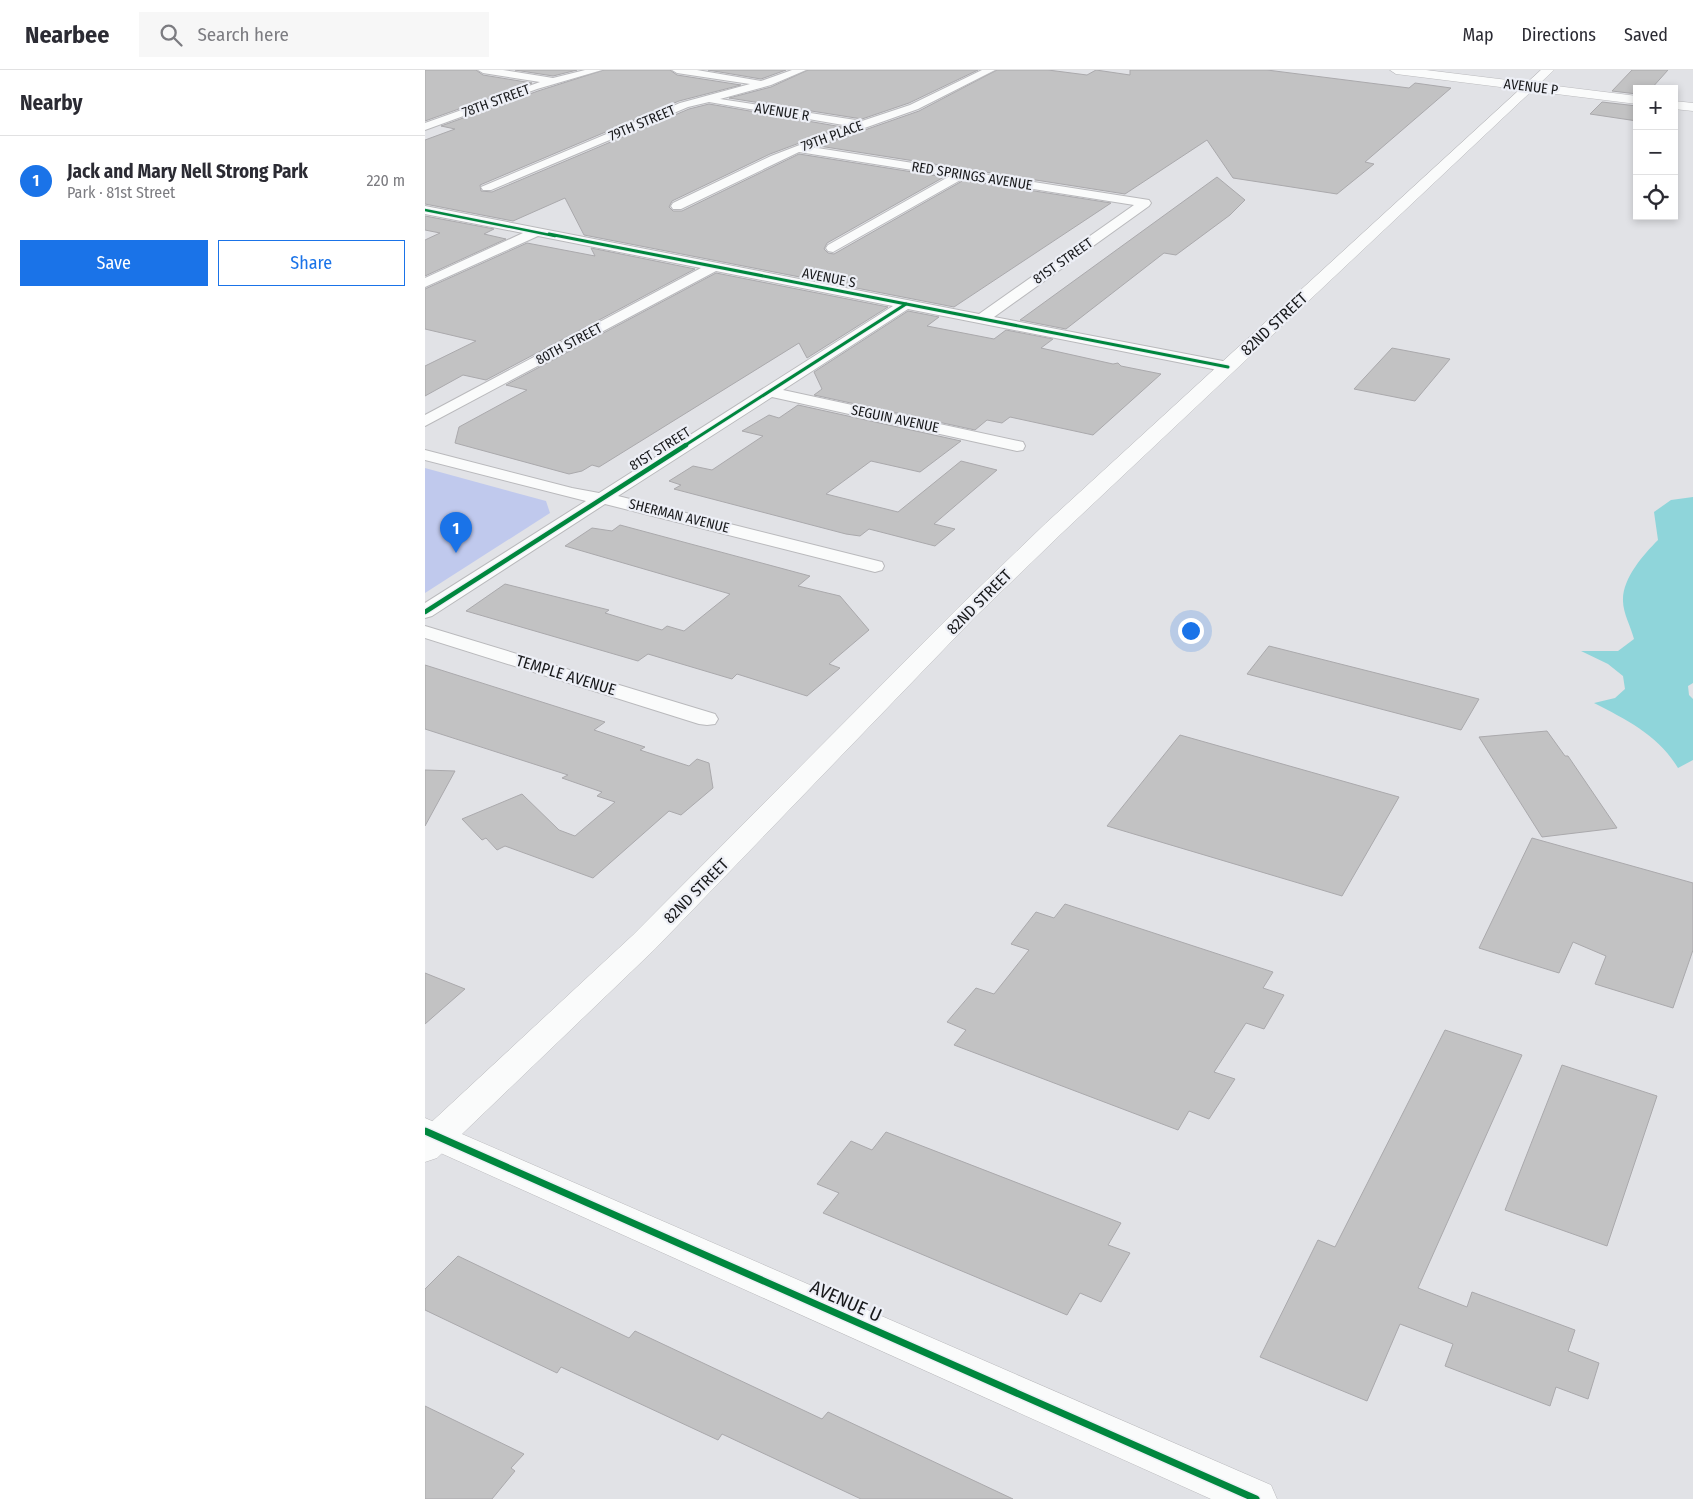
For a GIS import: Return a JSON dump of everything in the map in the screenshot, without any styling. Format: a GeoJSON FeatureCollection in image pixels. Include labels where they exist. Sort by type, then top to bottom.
{"type":"FeatureCollection","features":[{"type":"Feature","properties":{"kind":"main road","name":"AVENUE P"},"geometry":{"type":"LineString","coordinates":[[1396,70],[1633,100]]}},
{"type":"Feature","properties":{"kind":"main road","name":"82ND STREET"},"geometry":{"type":"LineString","coordinates":[[429,1139],[644,942],[987,594],[1087,497],[1548,70]]}},
{"type":"Feature","properties":{"kind":"main road"},"geometry":{"type":"LineString","coordinates":[[1678,105],[1693,107]]}},
{"type":"Feature","properties":{"kind":"main road","name":"AVENUE U"},"geometry":{"type":"LineString","coordinates":[[429,1139],[1256,1499]]}},
{"type":"Feature","properties":{"kind":"street"},"geometry":{"type":"LineString","coordinates":[[483,70],[552,81]]}},
{"type":"Feature","properties":{"kind":"street","name":"78TH STREET"},"geometry":{"type":"LineString","coordinates":[[425,127],[552,81],[597,70]]}},
{"type":"Feature","properties":{"kind":"street"},"geometry":{"type":"LineString","coordinates":[[677,70],[767,83]]}},
{"type":"Feature","properties":{"kind":"street","name":"79TH STREET"},"geometry":{"type":"LineString","coordinates":[[487,187],[701,99],[767,83],[801,70]]}},
{"type":"Feature","properties":{"kind":"street","name":"79TH PLACE"},"geometry":{"type":"LineString","coordinates":[[677,206],[798,148],[914,107],[990,70]]}},
{"type":"Feature","properties":{"kind":"street","name":"AVENUE R"},"geometry":{"type":"LineString","coordinates":[[701,99],[864,124]]}},
{"type":"Feature","properties":{"kind":"street","name":"RED SPRINGS AVENUE"},"geometry":{"type":"LineString","coordinates":[[798,148],[1145,203]]}},
{"type":"Feature","properties":{"kind":"street"},"geometry":{"type":"LineString","coordinates":[[833,248],[962,174]]}},
{"type":"Feature","properties":{"kind":"street","name":"81ST STREET"},"geometry":{"type":"LineString","coordinates":[[981,319],[1145,203]]}},
{"type":"Feature","properties":{"kind":"street","name":"AVENUE S"},"geometry":{"type":"LineString","coordinates":[[425,210],[1228,367]]}},
{"type":"Feature","properties":{"kind":"street"},"geometry":{"type":"LineString","coordinates":[[425,283],[536,232]]}},
{"type":"Feature","properties":{"kind":"street","name":"80TH STREET"},"geometry":{"type":"LineString","coordinates":[[425,421],[713,267]]}},
{"type":"Feature","properties":{"kind":"street","name":"81ST STREET"},"geometry":{"type":"LineString","coordinates":[[425,612],[773,392],[906,304]]}},
{"type":"Feature","properties":{"kind":"street","name":"SEGUIN AVENUE"},"geometry":{"type":"LineString","coordinates":[[773,392],[1017,446]]}},
{"type":"Feature","properties":{"kind":"street","name":"SHERMAN AVENUE"},"geometry":{"type":"LineString","coordinates":[[425,455],[571,493],[632,504],[875,566]]}},
{"type":"Feature","properties":{"kind":"street","name":"TEMPLE AVENUE"},"geometry":{"type":"LineString","coordinates":[[425,632],[707,719]]}},
{"type":"Feature","properties":{"kind":"shaded area"},"geometry":{"type":"Polygon","coordinates":[[[425,468],[546,501],[550,513],[425,593],[425,468]]]}},
{"type":"Feature","properties":{"kind":"shaded area"},"geometry":{"type":"Polygon","coordinates":[[[1693,497],[1693,683],[1688,686],[1689,695],[1693,699],[1693,760],[1678,768],[1670,756],[1651,737],[1630,722],[1594,703],[1615,698],[1625,689],[1623,676],[1608,664],[1581,651],[1618,651],[1634,639],[1624,610],[1624,593],[1626,584],[1635,568],[1658,540],[1654,512],[1671,500],[1693,497]]]}},
{"type":"Feature","properties":{"kind":"building"},"geometry":{"type":"Polygon","coordinates":[[[425,70],[476,70],[483,75],[532,83],[425,121],[425,70]]]}},
{"type":"Feature","properties":{"kind":"building"},"geometry":{"type":"Polygon","coordinates":[[[515,70],[577,70],[553,76],[515,70]]]}},
{"type":"Feature","properties":{"kind":"building"},"geometry":{"type":"Polygon","coordinates":[[[604,70],[670,70],[677,75],[741,85],[679,101],[480,185],[481,191],[492,192],[689,109],[709,104],[842,127],[770,154],[672,201],[669,207],[673,211],[682,211],[799,154],[944,177],[827,243],[824,249],[828,253],[834,254],[964,180],[1111,203],[954,307],[584,235],[565,198],[513,221],[425,204],[425,140],[455,129],[441,126],[538,91],[604,70]]]}},
{"type":"Feature","properties":{"kind":"building"},"geometry":{"type":"Polygon","coordinates":[[[708,70],[786,70],[761,79],[708,70]]]}},
{"type":"Feature","properties":{"kind":"building"},"geometry":{"type":"Polygon","coordinates":[[[808,70],[978,70],[909,103],[862,119],[729,98],[771,87],[808,70]]]}},
{"type":"Feature","properties":{"kind":"building"},"geometry":{"type":"Polygon","coordinates":[[[997,70],[1048,70],[1087,75],[1096,70],[1130,75],[1130,70],[1267,70],[1409,88],[1415,83],[1451,88],[1365,162],[1374,164],[1337,194],[1233,178],[1207,140],[1125,194],[819,146],[919,111],[997,70]]]}},
{"type":"Feature","properties":{"kind":"building"},"geometry":{"type":"Polygon","coordinates":[[[1632,70],[1668,70],[1655,85],[1633,85],[1633,94],[1612,91],[1632,70]]]}},
{"type":"Feature","properties":{"kind":"building"},"geometry":{"type":"Polygon","coordinates":[[[1602,102],[1633,106],[1633,120],[1590,114],[1602,102]]]}},
{"type":"Feature","properties":{"kind":"building"},"geometry":{"type":"Polygon","coordinates":[[[1217,177],[1245,200],[1230,215],[1176,255],[1164,253],[1066,329],[1020,320],[1217,177]]]}},
{"type":"Feature","properties":{"kind":"building"},"geometry":{"type":"Polygon","coordinates":[[[425,216],[494,229],[484,234],[506,239],[425,276],[425,240],[440,233],[425,230],[425,216]]]}},
{"type":"Feature","properties":{"kind":"building"},"geometry":{"type":"Polygon","coordinates":[[[527,243],[595,256],[591,248],[695,269],[486,380],[463,375],[425,396],[425,366],[476,341],[425,329],[425,289],[527,243]]]}},
{"type":"Feature","properties":{"kind":"building"},"geometry":{"type":"Polygon","coordinates":[[[716,273],[888,307],[807,358],[799,343],[599,467],[592,465],[582,471],[569,474],[455,443],[459,427],[527,390],[506,385],[716,273]]]}},
{"type":"Feature","properties":{"kind":"building"},"geometry":{"type":"Polygon","coordinates":[[[908,311],[939,317],[927,326],[994,339],[1006,330],[1053,339],[1041,348],[1113,364],[1118,363],[1121,366],[1161,374],[1093,435],[1010,417],[1002,423],[987,420],[975,430],[814,395],[822,389],[814,372],[908,311]]]}},
{"type":"Feature","properties":{"kind":"building"},"geometry":{"type":"Polygon","coordinates":[[[1392,348],[1450,359],[1415,401],[1354,389],[1392,348]]]}},
{"type":"Feature","properties":{"kind":"building"},"geometry":{"type":"Polygon","coordinates":[[[798,405],[961,441],[920,472],[871,461],[826,494],[898,512],[961,461],[997,470],[934,524],[955,529],[935,546],[869,529],[860,536],[846,534],[674,489],[681,485],[669,481],[693,466],[712,470],[763,436],[742,431],[769,415],[779,418],[798,405]]]}},
{"type":"Feature","properties":{"kind":"building"},"geometry":{"type":"Polygon","coordinates":[[[620,525],[810,576],[798,586],[840,596],[869,630],[829,664],[840,668],[807,696],[737,674],[732,679],[648,654],[638,661],[466,611],[505,584],[609,610],[605,613],[662,630],[667,626],[684,631],[730,594],[565,546],[592,528],[612,531],[620,525]]]}},
{"type":"Feature","properties":{"kind":"building"},"geometry":{"type":"Polygon","coordinates":[[[1269,646],[1479,699],[1461,730],[1247,674],[1269,646]]]}},
{"type":"Feature","properties":{"kind":"building"},"geometry":{"type":"Polygon","coordinates":[[[425,665],[605,722],[594,730],[645,747],[640,750],[689,766],[697,759],[709,763],[713,788],[681,815],[669,811],[593,878],[505,846],[497,850],[486,838],[482,840],[462,819],[522,794],[559,830],[575,836],[615,802],[597,796],[602,792],[562,778],[568,775],[425,729],[425,665]]]}},
{"type":"Feature","properties":{"kind":"building"},"geometry":{"type":"Polygon","coordinates":[[[1547,731],[1565,756],[1568,756],[1617,828],[1542,837],[1479,737],[1547,731]]]}},
{"type":"Feature","properties":{"kind":"building"},"geometry":{"type":"Polygon","coordinates":[[[1180,735],[1399,797],[1342,896],[1107,826],[1180,735]]]}},
{"type":"Feature","properties":{"kind":"building"},"geometry":{"type":"Polygon","coordinates":[[[425,770],[455,771],[425,826],[425,770]]]}},
{"type":"Feature","properties":{"kind":"building"},"geometry":{"type":"Polygon","coordinates":[[[1532,838],[1693,883],[1693,950],[1673,1008],[1595,984],[1606,956],[1573,942],[1559,973],[1479,948],[1532,838]]]}},
{"type":"Feature","properties":{"kind":"building"},"geometry":{"type":"Polygon","coordinates":[[[1065,904],[1273,972],[1263,988],[1284,995],[1264,1029],[1246,1023],[1214,1072],[1235,1079],[1209,1119],[1189,1111],[1178,1130],[954,1045],[966,1030],[947,1022],[976,988],[994,994],[1029,950],[1011,944],[1036,912],[1054,918],[1065,904]]]}},
{"type":"Feature","properties":{"kind":"building"},"geometry":{"type":"Polygon","coordinates":[[[425,973],[465,989],[425,1024],[425,973]]]}},
{"type":"Feature","properties":{"kind":"building"},"geometry":{"type":"Polygon","coordinates":[[[1445,1030],[1522,1055],[1418,1288],[1467,1307],[1472,1292],[1575,1330],[1568,1351],[1599,1363],[1588,1399],[1556,1387],[1550,1406],[1445,1366],[1453,1344],[1400,1324],[1367,1401],[1260,1357],[1318,1240],[1335,1247],[1445,1030]]]}},
{"type":"Feature","properties":{"kind":"building"},"geometry":{"type":"Polygon","coordinates":[[[1562,1065],[1657,1096],[1607,1246],[1505,1210],[1562,1065]]]}},
{"type":"Feature","properties":{"kind":"building"},"geometry":{"type":"Polygon","coordinates":[[[886,1132],[1121,1223],[1108,1245],[1130,1253],[1101,1302],[1080,1293],[1067,1315],[823,1213],[839,1193],[817,1184],[851,1141],[872,1150],[886,1132]]]}},
{"type":"Feature","properties":{"kind":"building"},"geometry":{"type":"Polygon","coordinates":[[[458,1256],[629,1338],[635,1331],[822,1419],[828,1412],[1013,1499],[861,1499],[722,1434],[718,1440],[561,1367],[557,1373],[425,1310],[425,1289],[458,1256]]]}},
{"type":"Feature","properties":{"kind":"building"},"geometry":{"type":"Polygon","coordinates":[[[425,1406],[524,1454],[511,1468],[515,1471],[492,1499],[425,1499],[425,1406]]]}},
{"type":"Feature","properties":{"kind":"cycle path"},"geometry":{"type":"LineString","coordinates":[[425,210],[1228,367]]}},
{"type":"Feature","properties":{"kind":"cycle path"},"geometry":{"type":"LineString","coordinates":[[425,612],[906,304]]}},
{"type":"Feature","properties":{"kind":"cycle path"},"geometry":{"type":"LineString","coordinates":[[425,1131],[1256,1499]]}},
{"type":"Feature","properties":{"kind":"place","name":"Jack and Mary Nell Strong Park"},"geometry":{"type":"Point","coordinates":[456,553]}}]}
